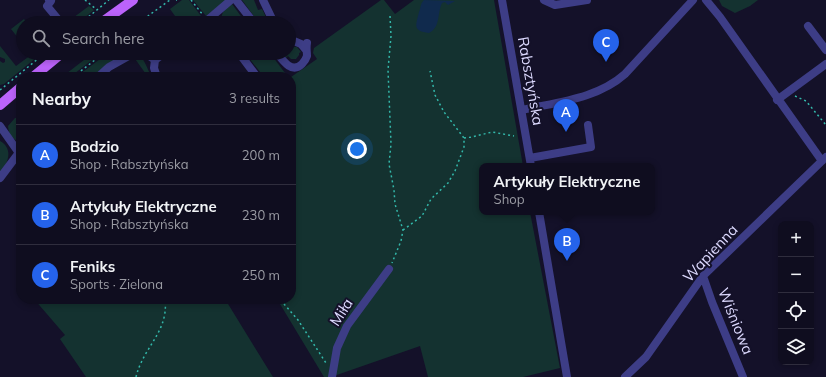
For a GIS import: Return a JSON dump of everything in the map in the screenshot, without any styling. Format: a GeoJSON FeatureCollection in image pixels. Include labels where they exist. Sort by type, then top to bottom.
{"type":"FeatureCollection","features":[{"type":"Feature","properties":{"kind":"main road"},"geometry":{"type":"LineString","coordinates":[[111,16],[133,0]]}},
{"type":"Feature","properties":{"kind":"main road"},"geometry":{"type":"LineString","coordinates":[[39,72],[54,60]]}},
{"type":"Feature","properties":{"kind":"main road"},"geometry":{"type":"LineString","coordinates":[[0,105],[16,91]]}},
{"type":"Feature","properties":{"kind":"street"},"geometry":{"type":"LineString","coordinates":[[50,0],[51,1],[47,6],[55,16]]}},
{"type":"Feature","properties":{"kind":"street"},"geometry":{"type":"LineString","coordinates":[[213,16],[231,0]]}},
{"type":"Feature","properties":{"kind":"street"},"geometry":{"type":"LineString","coordinates":[[236,0],[249,16]]}},
{"type":"Feature","properties":{"kind":"street"},"geometry":{"type":"LineString","coordinates":[[262,0],[270,16]]}},
{"type":"Feature","properties":{"kind":"street","name":"Rabsztyńska"},"geometry":{"type":"LineString","coordinates":[[502,0],[530,162]]}},
{"type":"Feature","properties":{"kind":"street"},"geometry":{"type":"LineString","coordinates":[[544,0],[555,5],[587,0]]}},
{"type":"Feature","properties":{"kind":"street"},"geometry":{"type":"LineString","coordinates":[[522,110],[585,96],[605,89],[618,81],[693,0]]}},
{"type":"Feature","properties":{"kind":"street"},"geometry":{"type":"LineString","coordinates":[[706,0],[720,17],[778,100],[824,159]]}},
{"type":"Feature","properties":{"kind":"street"},"geometry":{"type":"LineString","coordinates":[[808,26],[826,50]]}},
{"type":"Feature","properties":{"kind":"street"},"geometry":{"type":"LineString","coordinates":[[283,60],[288,66],[294,68],[300,66],[304,62],[307,56],[307,47],[296,42]]}},
{"type":"Feature","properties":{"kind":"street"},"geometry":{"type":"LineString","coordinates":[[104,72],[122,60]]}},
{"type":"Feature","properties":{"kind":"street"},"geometry":{"type":"LineString","coordinates":[[155,60],[154,68],[155,72]]}},
{"type":"Feature","properties":{"kind":"street"},"geometry":{"type":"LineString","coordinates":[[245,60],[254,72]]}},
{"type":"Feature","properties":{"kind":"street"},"geometry":{"type":"LineString","coordinates":[[778,100],[826,64]]}},
{"type":"Feature","properties":{"kind":"street"},"geometry":{"type":"LineString","coordinates":[[530,162],[591,147],[588,125]]}},
{"type":"Feature","properties":{"kind":"street"},"geometry":{"type":"LineString","coordinates":[[0,126],[16,147]]}},
{"type":"Feature","properties":{"kind":"street"},"geometry":{"type":"LineString","coordinates":[[0,178],[16,157]]}},
{"type":"Feature","properties":{"kind":"street","name":"Wapienna"},"geometry":{"type":"LineString","coordinates":[[624,377],[646,357],[703,276],[824,159]]}},
{"type":"Feature","properties":{"kind":"street"},"geometry":{"type":"LineString","coordinates":[[540,215],[567,377]]}},
{"type":"Feature","properties":{"kind":"street","name":"Miła"},"geometry":{"type":"LineString","coordinates":[[332,375],[337,348],[347,326],[389,269]]}},
{"type":"Feature","properties":{"kind":"street","name":"Wiśniowa"},"geometry":{"type":"LineString","coordinates":[[703,276],[712,302],[743,377]]}},
{"type":"Feature","properties":{"kind":"path"},"geometry":{"type":"LineString","coordinates":[[85,0],[97,10]]}},
{"type":"Feature","properties":{"kind":"path"},"geometry":{"type":"LineString","coordinates":[[90,16],[109,0]]}},
{"type":"Feature","properties":{"kind":"path"},"geometry":{"type":"LineString","coordinates":[[148,16],[170,0]]}},
{"type":"Feature","properties":{"kind":"path"},"geometry":{"type":"LineString","coordinates":[[191,0],[205,16]]}},
{"type":"Feature","properties":{"kind":"path"},"geometry":{"type":"LineString","coordinates":[[389,269],[401,241],[403,230],[395,204],[390,164],[391,138],[388,70],[391,36],[390,16]]}},
{"type":"Feature","properties":{"kind":"path"},"geometry":{"type":"LineString","coordinates":[[22,72],[36,60]]}},
{"type":"Feature","properties":{"kind":"path"},"geometry":{"type":"LineString","coordinates":[[79,72],[95,60]]}},
{"type":"Feature","properties":{"kind":"path"},"geometry":{"type":"LineString","coordinates":[[403,230],[422,216],[431,199],[448,183],[462,156],[464,147],[464,138],[444,112],[435,95],[430,71]]}},
{"type":"Feature","properties":{"kind":"path"},"geometry":{"type":"LineString","coordinates":[[0,90],[16,77]]}},
{"type":"Feature","properties":{"kind":"path"},"geometry":{"type":"LineString","coordinates":[[787,93],[806,101],[826,125]]}},
{"type":"Feature","properties":{"kind":"path"},"geometry":{"type":"LineString","coordinates":[[464,138],[492,132],[514,136]]}},
{"type":"Feature","properties":{"kind":"path"},"geometry":{"type":"LineString","coordinates":[[136,377],[141,361],[156,338],[165,318],[166,304]]}},
{"type":"Feature","properties":{"kind":"path"},"geometry":{"type":"LineString","coordinates":[[284,304],[314,342],[332,375]]}},
{"type":"Feature","properties":{"kind":"green space"},"geometry":{"type":"Polygon","coordinates":[[[182,0],[189,0],[201,16],[175,16],[170,9],[182,0]]]}},
{"type":"Feature","properties":{"kind":"green space"},"geometry":{"type":"Polygon","coordinates":[[[193,0],[227,0],[206,16],[193,0]]]}},
{"type":"Feature","properties":{"kind":"green space"},"geometry":{"type":"Polygon","coordinates":[[[242,0],[254,0],[258,10],[262,9],[266,16],[254,16],[242,0]]]}},
{"type":"Feature","properties":{"kind":"green space"},"geometry":{"type":"Polygon","coordinates":[[[381,0],[384,0],[395,14],[414,0],[494,0],[522,163],[479,163],[479,215],[531,215],[560,368],[523,377],[428,377],[420,346],[331,377],[324,377],[280,304],[296,304],[296,74],[317,59],[313,53],[314,48],[381,0]]]}},
{"type":"Feature","properties":{"kind":"green space"},"geometry":{"type":"Polygon","coordinates":[[[719,0],[758,0],[750,6],[735,13],[722,6],[719,0]]]}},
{"type":"Feature","properties":{"kind":"green space"},"geometry":{"type":"Polygon","coordinates":[[[232,4],[241,16],[222,16],[223,12],[232,4]]]}},
{"type":"Feature","properties":{"kind":"green space"},"geometry":{"type":"Polygon","coordinates":[[[89,6],[94,10],[87,16],[75,16],[89,6]]]}},
{"type":"Feature","properties":{"kind":"green space"},"geometry":{"type":"Polygon","coordinates":[[[16,25],[16,35],[11,29],[16,25]]]}},
{"type":"Feature","properties":{"kind":"green space"},"geometry":{"type":"Polygon","coordinates":[[[0,46],[16,66],[24,60],[33,60],[19,72],[16,72],[16,74],[4,84],[0,85],[0,61],[3,63],[5,62],[5,59],[0,57],[0,46]]]}},
{"type":"Feature","properties":{"kind":"green space"},"geometry":{"type":"Polygon","coordinates":[[[296,47],[301,52],[296,59],[296,47]]]}},
{"type":"Feature","properties":{"kind":"green space"},"geometry":{"type":"Polygon","coordinates":[[[84,60],[92,60],[76,72],[68,72],[84,60]]]}},
{"type":"Feature","properties":{"kind":"green space"},"geometry":{"type":"Polygon","coordinates":[[[99,60],[116,60],[98,72],[83,72],[99,60]]]}},
{"type":"Feature","properties":{"kind":"green space"},"geometry":{"type":"Polygon","coordinates":[[[136,60],[143,60],[150,72],[144,72],[136,60]]]}},
{"type":"Feature","properties":{"kind":"green space"},"geometry":{"type":"Polygon","coordinates":[[[251,60],[275,60],[284,72],[260,72],[251,60]]]}},
{"type":"Feature","properties":{"kind":"green space"},"geometry":{"type":"Polygon","coordinates":[[[16,118],[16,140],[10,135],[8,126],[16,118]]]}},
{"type":"Feature","properties":{"kind":"green space"},"geometry":{"type":"Polygon","coordinates":[[[0,141],[7,148],[8,156],[0,174],[0,141]]]}},
{"type":"Feature","properties":{"kind":"green space"},"geometry":{"type":"Polygon","coordinates":[[[38,304],[228,304],[273,377],[86,377],[60,339],[65,335],[38,304]]]}},
{"type":"Feature","properties":{"kind":"water"},"geometry":{"type":"Polygon","coordinates":[[[424,0],[455,1],[448,5],[445,2],[442,3],[437,24],[429,33],[420,31],[416,27],[424,0]]]}},
{"type":"Feature","properties":{"kind":"place","name":"Feniks"},"geometry":{"type":"Point","coordinates":[606,62]}},
{"type":"Feature","properties":{"kind":"place","name":"Bodzio"},"geometry":{"type":"Point","coordinates":[566,132]}},
{"type":"Feature","properties":{"kind":"place","name":"Artykuły Elektryczne"},"geometry":{"type":"Point","coordinates":[567,261]}}]}
